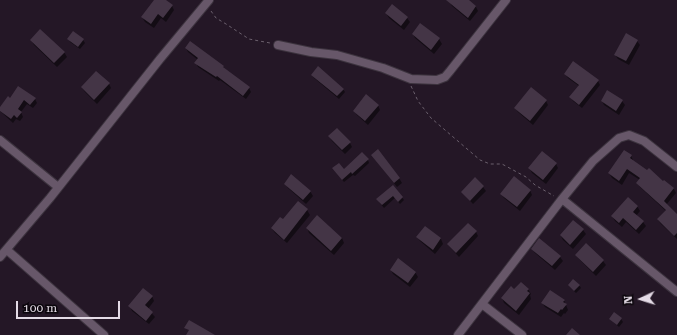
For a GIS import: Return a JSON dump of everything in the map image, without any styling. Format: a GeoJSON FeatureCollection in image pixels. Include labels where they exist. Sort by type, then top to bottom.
{"type":"FeatureCollection","features":[{"type":"Feature","properties":{"kind":"street"},"geometry":{"type":"LineString","coordinates":[[278,45],[311,52],[337,55],[383,68],[411,79],[433,80],[445,76],[456,64],[506,0]]}},
{"type":"Feature","properties":{"kind":"street"},"geometry":{"type":"LineString","coordinates":[[0,257],[58,187],[204,2]]}},
{"type":"Feature","properties":{"kind":"street"},"geometry":{"type":"LineString","coordinates":[[458,335],[593,161],[619,138],[630,136],[644,141],[677,167]]}},
{"type":"Feature","properties":{"kind":"street"},"geometry":{"type":"LineString","coordinates":[[0,140],[58,187]]}},
{"type":"Feature","properties":{"kind":"street"},"geometry":{"type":"LineString","coordinates":[[562,199],[677,292]]}},
{"type":"Feature","properties":{"kind":"street"},"geometry":{"type":"LineString","coordinates":[[6,250],[103,335]]}},
{"type":"Feature","properties":{"kind":"street"},"geometry":{"type":"LineString","coordinates":[[482,304],[522,335]]}},
{"type":"Feature","properties":{"kind":"path"},"geometry":{"type":"LineString","coordinates":[[204,2],[216,18],[249,38],[278,45]]}},
{"type":"Feature","properties":{"kind":"path"},"geometry":{"type":"LineString","coordinates":[[406,77],[418,101],[431,118],[480,160],[490,164],[502,164],[526,177],[535,185],[562,199]]}},
{"type":"Feature","properties":{"kind":"building"},"geometry":{"type":"Polygon","coordinates":[[[154,0],[166,0],[173,5],[163,18],[158,14],[151,24],[141,17],[154,0]]]}},
{"type":"Feature","properties":{"kind":"building"},"geometry":{"type":"Polygon","coordinates":[[[446,0],[469,0],[476,6],[468,18],[446,0]]]}},
{"type":"Feature","properties":{"kind":"building"},"geometry":{"type":"Polygon","coordinates":[[[392,4],[408,17],[401,26],[385,13],[392,4]]]}},
{"type":"Feature","properties":{"kind":"building"},"geometry":{"type":"Polygon","coordinates":[[[420,23],[440,38],[431,50],[412,34],[420,23]]]}},
{"type":"Feature","properties":{"kind":"building"},"geometry":{"type":"Polygon","coordinates":[[[40,29],[65,52],[54,63],[30,40],[40,29]]]}},
{"type":"Feature","properties":{"kind":"building"},"geometry":{"type":"Polygon","coordinates":[[[73,31],[84,39],[78,47],[67,39],[73,31]]]}},
{"type":"Feature","properties":{"kind":"building"},"geometry":{"type":"Polygon","coordinates":[[[626,33],[638,40],[626,61],[614,55],[626,33]]]}},
{"type":"Feature","properties":{"kind":"building"},"geometry":{"type":"Polygon","coordinates":[[[190,41],[250,87],[243,96],[217,76],[216,77],[194,63],[198,58],[185,48],[190,41]]]}},
{"type":"Feature","properties":{"kind":"building"},"geometry":{"type":"Polygon","coordinates":[[[573,61],[599,80],[579,105],[569,97],[579,85],[564,74],[573,61]]]}},
{"type":"Feature","properties":{"kind":"building"},"geometry":{"type":"Polygon","coordinates":[[[318,66],[344,89],[337,96],[311,75],[318,66]]]}},
{"type":"Feature","properties":{"kind":"building"},"geometry":{"type":"Polygon","coordinates":[[[96,71],[110,83],[94,100],[81,87],[96,71]]]}},
{"type":"Feature","properties":{"kind":"building"},"geometry":{"type":"Polygon","coordinates":[[[18,86],[36,98],[30,105],[24,100],[18,109],[22,112],[17,118],[14,115],[11,119],[0,111],[0,107],[8,96],[10,98],[18,86]]]}},
{"type":"Feature","properties":{"kind":"building"},"geometry":{"type":"Polygon","coordinates":[[[531,87],[547,100],[530,121],[514,108],[531,87]]]}},
{"type":"Feature","properties":{"kind":"building"},"geometry":{"type":"Polygon","coordinates":[[[607,90],[623,100],[616,111],[601,101],[607,90]]]}},
{"type":"Feature","properties":{"kind":"building"},"geometry":{"type":"Polygon","coordinates":[[[366,94],[379,105],[365,121],[353,111],[366,94]]]}},
{"type":"Feature","properties":{"kind":"building"},"geometry":{"type":"Polygon","coordinates":[[[337,128],[351,142],[342,150],[328,136],[337,128]]]}},
{"type":"Feature","properties":{"kind":"building"},"geometry":{"type":"Polygon","coordinates":[[[378,149],[400,178],[394,183],[371,155],[378,149]]]}},
{"type":"Feature","properties":{"kind":"building"},"geometry":{"type":"Polygon","coordinates":[[[624,150],[632,155],[630,158],[647,170],[649,168],[663,181],[664,180],[674,188],[664,201],[677,214],[677,233],[674,236],[657,219],[666,210],[636,183],[640,178],[627,169],[619,181],[608,173],[624,150]]]}},
{"type":"Feature","properties":{"kind":"building"},"geometry":{"type":"Polygon","coordinates":[[[542,151],[557,163],[543,180],[528,168],[542,151]]]}},
{"type":"Feature","properties":{"kind":"building"},"geometry":{"type":"Polygon","coordinates":[[[362,152],[369,159],[352,174],[351,172],[342,180],[332,168],[339,163],[344,169],[362,152]]]}},
{"type":"Feature","properties":{"kind":"building"},"geometry":{"type":"Polygon","coordinates":[[[291,174],[311,191],[303,200],[284,184],[291,174]]]}},
{"type":"Feature","properties":{"kind":"building"},"geometry":{"type":"Polygon","coordinates":[[[514,176],[531,190],[517,207],[500,194],[514,176]]]}},
{"type":"Feature","properties":{"kind":"building"},"geometry":{"type":"Polygon","coordinates":[[[475,177],[484,186],[470,201],[461,192],[475,177]]]}},
{"type":"Feature","properties":{"kind":"building"},"geometry":{"type":"Polygon","coordinates":[[[393,185],[403,197],[398,202],[393,196],[382,205],[376,199],[393,185]]]}},
{"type":"Feature","properties":{"kind":"building"},"geometry":{"type":"Polygon","coordinates":[[[628,197],[638,206],[633,212],[644,221],[636,230],[623,218],[619,223],[611,216],[628,197]]]}},
{"type":"Feature","properties":{"kind":"building"},"geometry":{"type":"Polygon","coordinates":[[[298,201],[308,209],[284,240],[271,228],[280,217],[283,219],[298,201]]]}},
{"type":"Feature","properties":{"kind":"building"},"geometry":{"type":"Polygon","coordinates":[[[317,215],[342,238],[331,251],[306,228],[317,215]]]}},
{"type":"Feature","properties":{"kind":"building"},"geometry":{"type":"Polygon","coordinates":[[[573,220],[584,229],[570,245],[560,235],[573,220]]]}},
{"type":"Feature","properties":{"kind":"building"},"geometry":{"type":"Polygon","coordinates":[[[468,223],[477,231],[456,253],[447,244],[468,223]]]}},
{"type":"Feature","properties":{"kind":"building"},"geometry":{"type":"Polygon","coordinates":[[[425,226],[441,238],[433,250],[416,237],[425,226]]]}},
{"type":"Feature","properties":{"kind":"building"},"geometry":{"type":"Polygon","coordinates":[[[539,238],[561,256],[552,266],[531,249],[539,238]]]}},
{"type":"Feature","properties":{"kind":"building"},"geometry":{"type":"Polygon","coordinates":[[[586,243],[604,260],[593,272],[575,255],[586,243]]]}},
{"type":"Feature","properties":{"kind":"building"},"geometry":{"type":"Polygon","coordinates":[[[398,258],[416,272],[408,283],[390,270],[398,258]]]}},
{"type":"Feature","properties":{"kind":"building"},"geometry":{"type":"Polygon","coordinates":[[[573,279],[580,285],[574,291],[568,285],[573,279]]]}},
{"type":"Feature","properties":{"kind":"building"},"geometry":{"type":"Polygon","coordinates":[[[521,282],[529,289],[527,291],[530,293],[516,311],[501,298],[511,286],[514,289],[521,282]]]}},
{"type":"Feature","properties":{"kind":"building"},"geometry":{"type":"Polygon","coordinates":[[[143,288],[153,296],[145,305],[153,312],[146,321],[128,306],[143,288]]]}},
{"type":"Feature","properties":{"kind":"building"},"geometry":{"type":"Polygon","coordinates":[[[550,290],[565,300],[563,302],[567,304],[558,313],[541,303],[550,290]]]}},
{"type":"Feature","properties":{"kind":"building"},"geometry":{"type":"Polygon","coordinates":[[[614,312],[622,318],[617,325],[609,319],[614,312]]]}},
{"type":"Feature","properties":{"kind":"building"},"geometry":{"type":"Polygon","coordinates":[[[189,320],[215,335],[186,335],[189,330],[184,328],[189,320]]]}},
{"type":"Feature","properties":{"kind":"building"},"geometry":{"type":"Polygon","coordinates":[[[572,328],[580,335],[566,335],[572,328]]]}}]}
